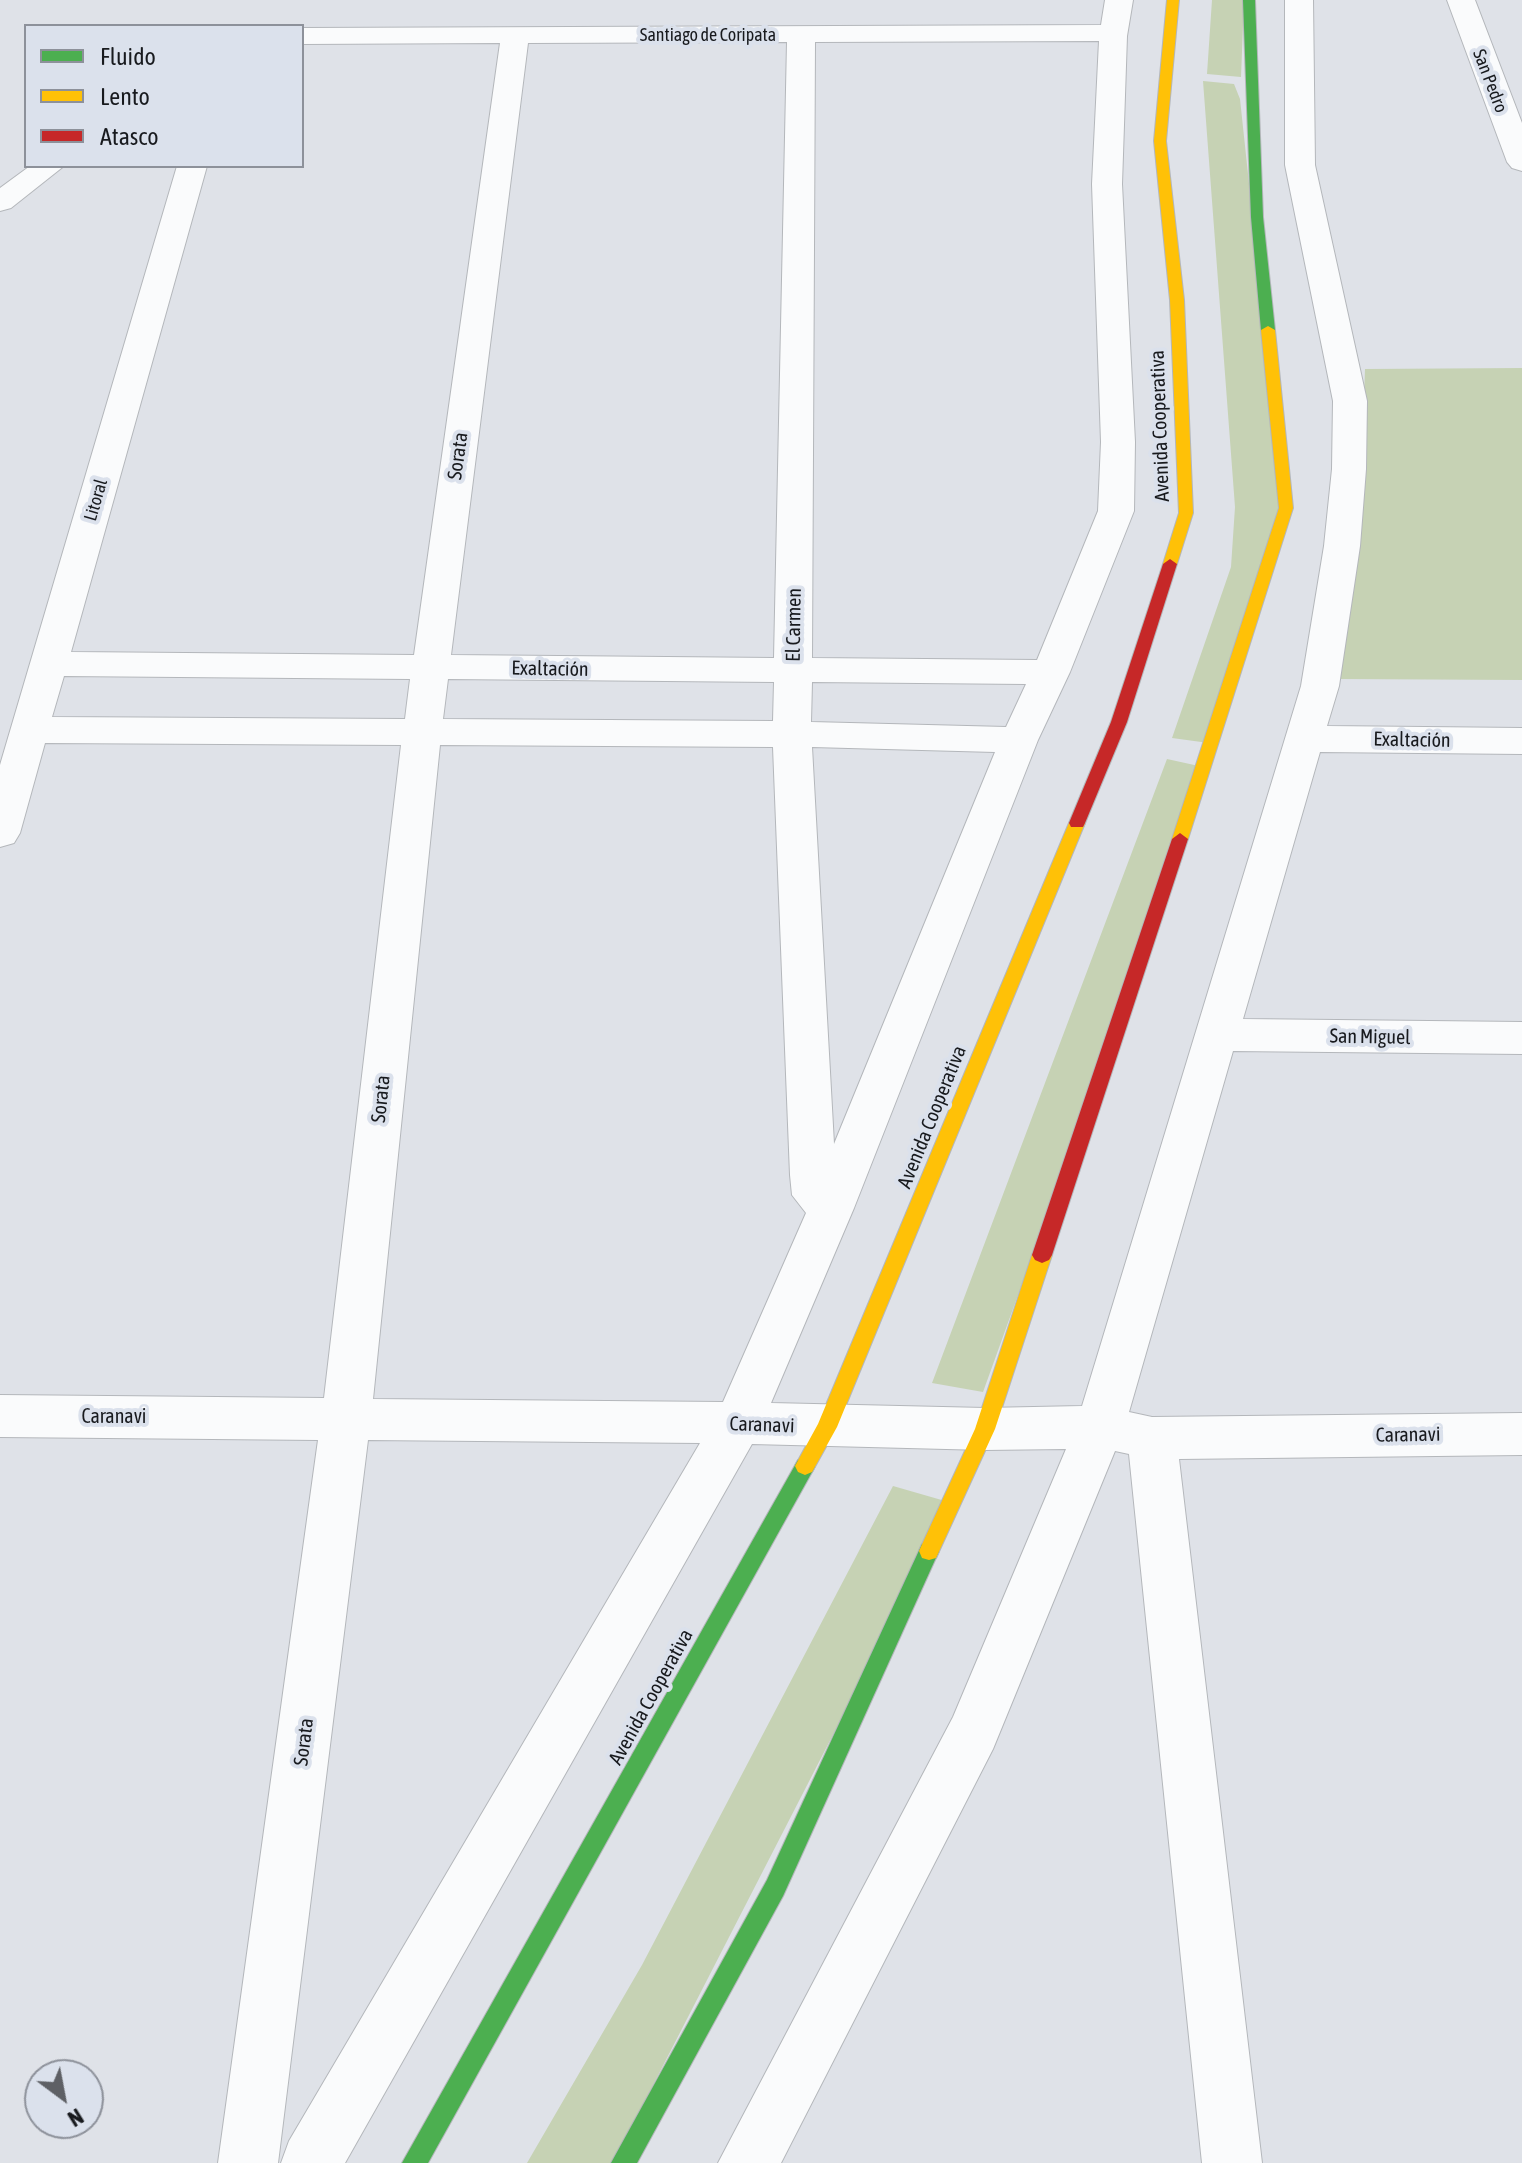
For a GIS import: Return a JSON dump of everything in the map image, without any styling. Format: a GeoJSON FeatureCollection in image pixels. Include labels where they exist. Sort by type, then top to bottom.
{"type":"FeatureCollection","features":[{"type":"Feature","properties":{"kind":"street","name":"Avenida Cooperativa"},"geometry":{"type":"LineString","coordinates":[[414,2163],[827,1427],[1119,722],[1186,513],[1177,300],[1160,141],[1173,0]]}},
{"type":"Feature","properties":{"kind":"street"},"geometry":{"type":"LineString","coordinates":[[623,2163],[775,1888],[985,1429],[1286,508],[1257,217],[1249,0]]}},
{"type":"Feature","properties":{"kind":"street"},"geometry":{"type":"LineString","coordinates":[[748,2163],[974,1731],[1100,1427],[1320,686],[1342,546],[1349,469],[1350,401],[1300,165],[1299,0]]}},
{"type":"Feature","properties":{"kind":"street","name":"San Pedro"},"geometry":{"type":"LineString","coordinates":[[1461,0],[1508,96],[1522,162]]}},
{"type":"Feature","properties":{"kind":"street"},"geometry":{"type":"LineString","coordinates":[[311,2163],[738,1423],[831,1208],[1019,740],[1051,672],[1116,511],[1118,442],[1107,184],[1116,18]]}},
{"type":"Feature","properties":{"kind":"street","name":"Santiago de Coripata"},"geometry":{"type":"LineString","coordinates":[[304,36],[515,35],[813,27],[1093,32],[1116,18]]}},
{"type":"Feature","properties":{"kind":"street","name":"El Carmen"},"geometry":{"type":"LineString","coordinates":[[813,27],[792,734],[813,1175],[815,1195],[831,1208]]}},
{"type":"Feature","properties":{"kind":"street","name":"Sorata"},"geometry":{"type":"LineString","coordinates":[[248,2163],[346,1418],[430,667],[515,35]]}},
{"type":"Feature","properties":{"kind":"street"},"geometry":{"type":"LineString","coordinates":[[0,202],[46,168]]}},
{"type":"Feature","properties":{"kind":"street","name":"Litoral"},"geometry":{"type":"LineString","coordinates":[[0,833],[191,168]]}},
{"type":"Feature","properties":{"kind":"street","name":"Exaltación"},"geometry":{"type":"LineString","coordinates":[[48,664],[1051,672]]}},
{"type":"Feature","properties":{"kind":"street"},"geometry":{"type":"LineString","coordinates":[[30,730],[792,734],[1019,740]]}},
{"type":"Feature","properties":{"kind":"street","name":"Exaltación"},"geometry":{"type":"LineString","coordinates":[[1303,739],[1522,741]]}},
{"type":"Feature","properties":{"kind":"street","name":"San Miguel"},"geometry":{"type":"LineString","coordinates":[[1218,1035],[1522,1038]]}},
{"type":"Feature","properties":{"kind":"street","name":"Caranavi"},"geometry":{"type":"LineString","coordinates":[[0,1416],[738,1423],[985,1429],[1100,1427],[1152,1438],[1522,1434]]}},
{"type":"Feature","properties":{"kind":"street"},"geometry":{"type":"LineString","coordinates":[[1152,1438],[1232,2163]]}},
{"type":"Feature","properties":{"kind":"green space"},"geometry":{"type":"Polygon","coordinates":[[[1212,0],[1244,0],[1241,77],[1207,74],[1212,0]]]}},
{"type":"Feature","properties":{"kind":"green space"},"geometry":{"type":"Polygon","coordinates":[[[1203,81],[1234,84],[1240,99],[1284,512],[1216,744],[1172,738],[1231,567],[1235,507],[1203,81]]]}},
{"type":"Feature","properties":{"kind":"green space"},"geometry":{"type":"Polygon","coordinates":[[[1522,368],[1522,680],[1338,679],[1360,514],[1365,369],[1522,368]]]}},
{"type":"Feature","properties":{"kind":"green space"},"geometry":{"type":"Polygon","coordinates":[[[1167,759],[1208,768],[983,1392],[932,1383],[1167,759]]]}},
{"type":"Feature","properties":{"kind":"green space"},"geometry":{"type":"Polygon","coordinates":[[[893,1486],[952,1503],[613,2163],[527,2163],[642,1965],[893,1486]]]}},
{"type":"Feature","properties":{"kind":"traffic: fast"},"geometry":{"type":"LineString","coordinates":[[1249,0],[1257,217],[1268,330]]}},
{"type":"Feature","properties":{"kind":"traffic: fast"},"geometry":{"type":"LineString","coordinates":[[414,2163],[805,1466]]}},
{"type":"Feature","properties":{"kind":"traffic: fast"},"geometry":{"type":"LineString","coordinates":[[623,2163],[775,1888],[929,1551]]}},
{"type":"Feature","properties":{"kind":"traffic: slow"},"geometry":{"type":"LineString","coordinates":[[1170,564],[1186,513],[1177,300],[1160,141],[1173,0]]}},
{"type":"Feature","properties":{"kind":"traffic: slow"},"geometry":{"type":"LineString","coordinates":[[1180,839],[1286,508],[1268,330]]}},
{"type":"Feature","properties":{"kind":"traffic: slow"},"geometry":{"type":"LineString","coordinates":[[805,1466],[827,1427],[1077,823]]}},
{"type":"Feature","properties":{"kind":"traffic: slow"},"geometry":{"type":"LineString","coordinates":[[929,1551],[985,1429],[1042,1255]]}},
{"type":"Feature","properties":{"kind":"traffic: jam"},"geometry":{"type":"LineString","coordinates":[[1077,823],[1119,722],[1170,564]]}},
{"type":"Feature","properties":{"kind":"traffic: jam"},"geometry":{"type":"LineString","coordinates":[[1042,1255],[1180,839]]}}]}
